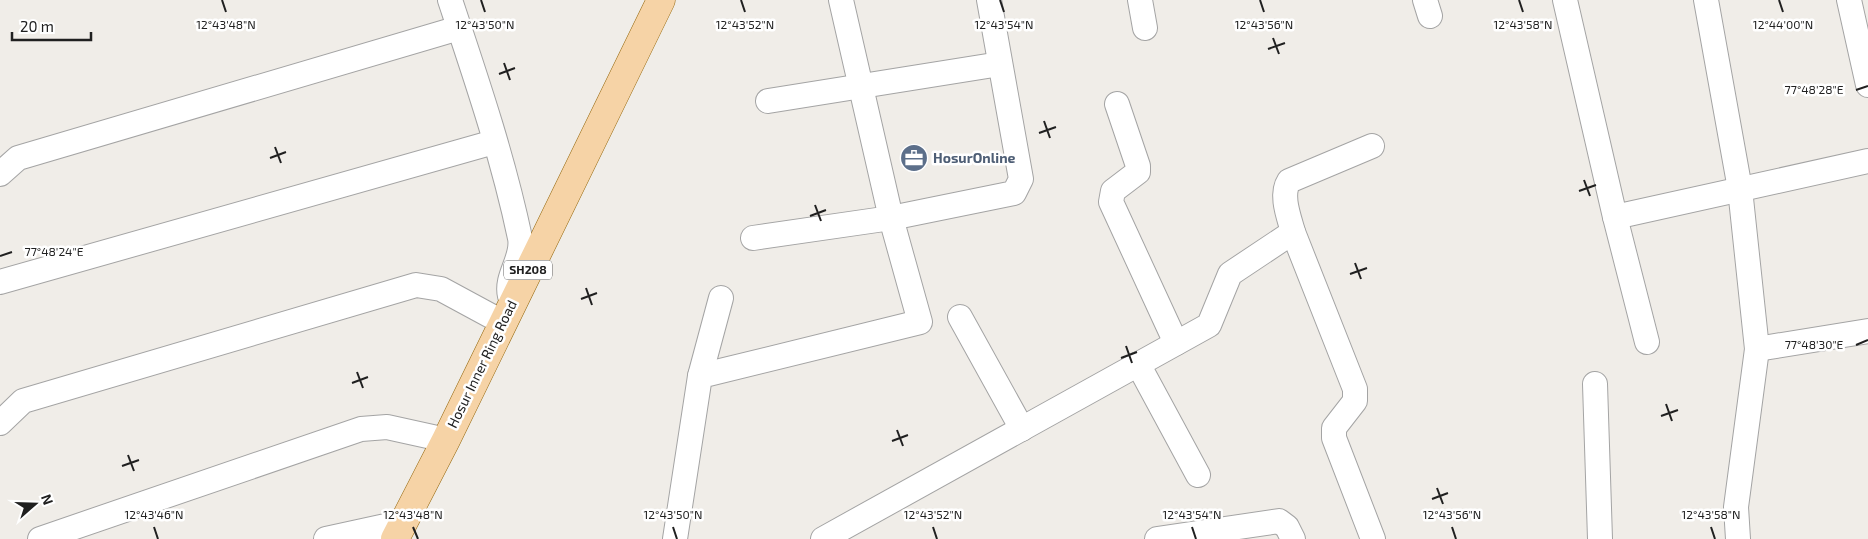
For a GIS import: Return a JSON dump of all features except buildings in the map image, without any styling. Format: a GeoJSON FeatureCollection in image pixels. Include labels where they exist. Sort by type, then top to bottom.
{"type":"FeatureCollection","features":[{"type":"Feature","properties":{"kind":"main road","name":"Hosur Inner Ring Road"},"geometry":{"type":"LineString","coordinates":[[399,530],[446,440],[661,0]]}},
{"type":"Feature","properties":{"kind":"street"},"geometry":{"type":"LineString","coordinates":[[0,422],[23,401],[416,285],[441,289],[508,310],[510,296],[508,288],[520,241],[494,142],[450,0]]}},
{"type":"Feature","properties":{"kind":"street"},"geometry":{"type":"LineString","coordinates":[[700,376],[920,322],[890,218],[841,0]]}},
{"type":"Feature","properties":{"kind":"street"},"geometry":{"type":"LineString","coordinates":[[753,238],[890,218],[1014,193],[1020,185],[1021,179],[989,0]]}},
{"type":"Feature","properties":{"kind":"street"},"geometry":{"type":"LineString","coordinates":[[1140,0],[1145,28]]}},
{"type":"Feature","properties":{"kind":"street"},"geometry":{"type":"LineString","coordinates":[[1565,0],[1615,217],[1648,342]]}},
{"type":"Feature","properties":{"kind":"street"},"geometry":{"type":"LineString","coordinates":[[1706,0],[1740,189],[1757,349],[1736,507],[1738,539]]}},
{"type":"Feature","properties":{"kind":"street"},"geometry":{"type":"LineString","coordinates":[[1849,0],[1868,85]]}},
{"type":"Feature","properties":{"kind":"street"},"geometry":{"type":"LineString","coordinates":[[0,174],[18,158],[459,28]]}},
{"type":"Feature","properties":{"kind":"street"},"geometry":{"type":"LineString","coordinates":[[768,102],[1000,64]]}},
{"type":"Feature","properties":{"kind":"street"},"geometry":{"type":"LineString","coordinates":[[1117,104],[1138,166],[1138,172],[1113,191],[1111,202],[1176,343]]}},
{"type":"Feature","properties":{"kind":"street"},"geometry":{"type":"LineString","coordinates":[[0,282],[494,142]]}},
{"type":"Feature","properties":{"kind":"street"},"geometry":{"type":"LineString","coordinates":[[1372,146],[1288,181],[1285,199],[1293,232],[1355,389],[1355,401],[1334,428],[1334,438],[1373,539]]}},
{"type":"Feature","properties":{"kind":"street"},"geometry":{"type":"LineString","coordinates":[[1615,217],[1868,161]]}},
{"type":"Feature","properties":{"kind":"street"},"geometry":{"type":"LineString","coordinates":[[822,539],[1209,325],[1230,274],[1293,232]]}},
{"type":"Feature","properties":{"kind":"street"},"geometry":{"type":"LineString","coordinates":[[675,539],[700,376],[720,298]]}},
{"type":"Feature","properties":{"kind":"street"},"geometry":{"type":"LineString","coordinates":[[960,317],[1022,429]]}},
{"type":"Feature","properties":{"kind":"street"},"geometry":{"type":"LineString","coordinates":[[1757,349],[1868,331]]}},
{"type":"Feature","properties":{"kind":"street"},"geometry":{"type":"LineString","coordinates":[[1138,364],[1198,475]]}},
{"type":"Feature","properties":{"kind":"street"},"geometry":{"type":"LineString","coordinates":[[1596,384],[1600,539]]}},
{"type":"Feature","properties":{"kind":"street"},"geometry":{"type":"LineString","coordinates":[[40,539],[361,429],[387,427],[446,440]]}},
{"type":"Feature","properties":{"kind":"street"},"geometry":{"type":"LineString","coordinates":[[1157,539],[1279,522],[1287,527],[1293,539]]}},
{"type":"Feature","properties":{"kind":"street"},"geometry":{"type":"LineString","coordinates":[[326,539],[399,530]]}},
{"type":"Feature","properties":{"kind":"place","name":"HosurOnline"},"geometry":{"type":"Point","coordinates":[914,158]}}]}
